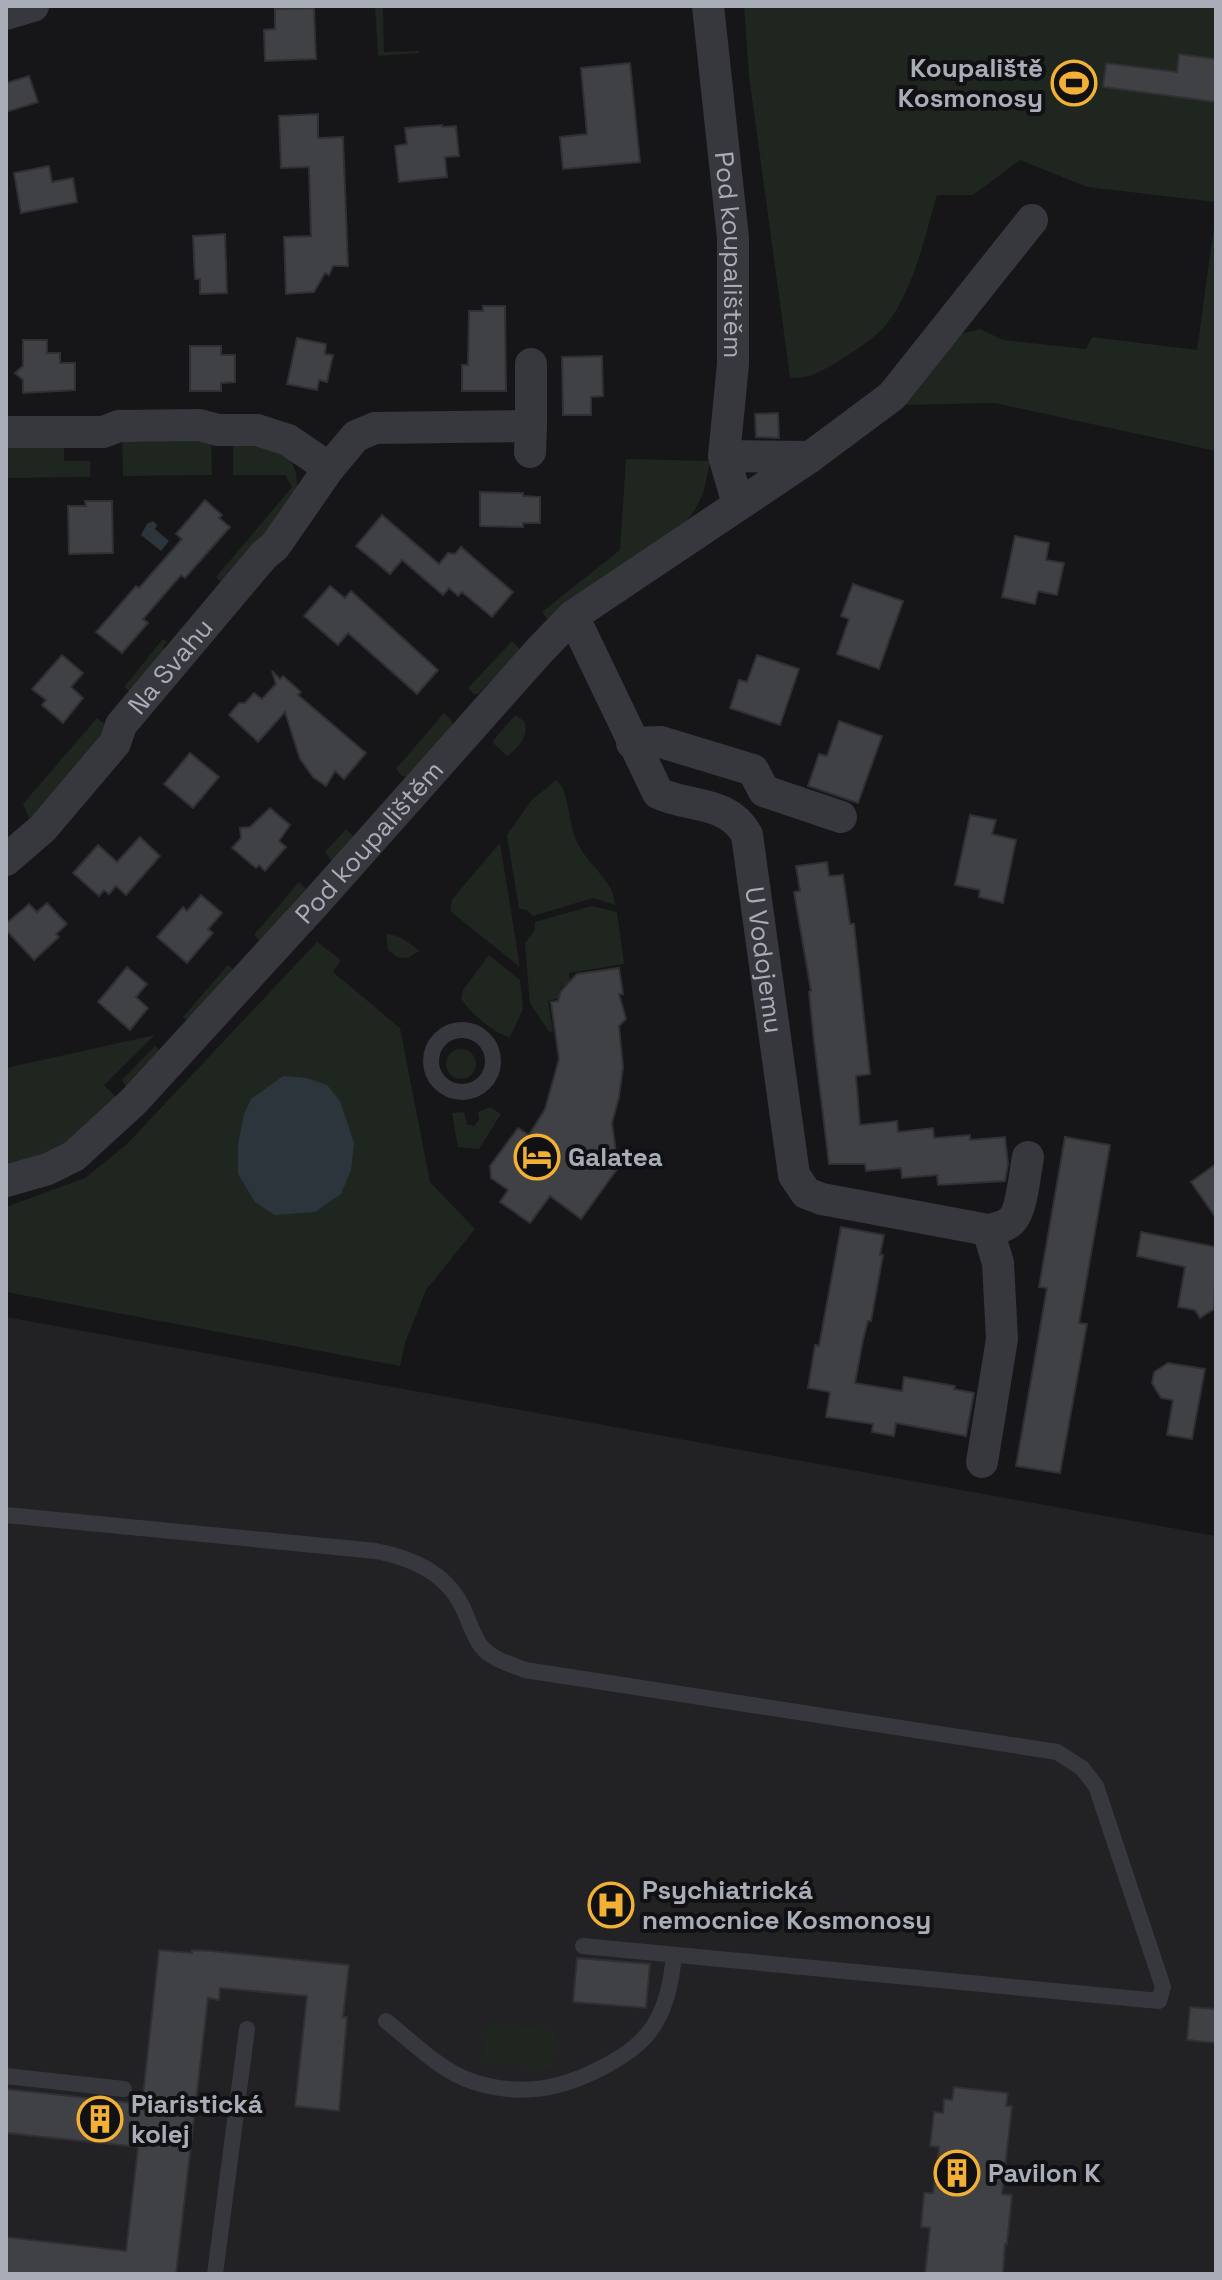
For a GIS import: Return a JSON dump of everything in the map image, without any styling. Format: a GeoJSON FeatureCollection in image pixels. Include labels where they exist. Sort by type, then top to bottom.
{"type":"FeatureCollection","features":[{"type":"Feature","properties":{"kind":"street"},"geometry":{"type":"LineString","coordinates":[[6,14],[33,6]]}},
{"type":"Feature","properties":{"kind":"street","name":"Pod koupalištěm"},"geometry":{"type":"LineString","coordinates":[[708,6],[733,238],[733,364],[724,456],[738,504]]}},
{"type":"Feature","properties":{"kind":"street","name":"Pod koupalištěm"},"geometry":{"type":"LineString","coordinates":[[6,1181],[48,1169],[74,1156],[134,1101],[573,616],[810,457],[892,396],[1032,220]]}},
{"type":"Feature","properties":{"kind":"street","name":"Na Svahu"},"geometry":{"type":"LineString","coordinates":[[6,860],[43,828],[115,743],[121,725],[246,575],[275,546],[329,468],[356,436],[375,428],[530,439],[531,364]]}},
{"type":"Feature","properties":{"kind":"street"},"geometry":{"type":"LineString","coordinates":[[6,432],[103,432],[119,426],[199,425],[218,430],[257,430],[288,440],[329,468]]}},
{"type":"Feature","properties":{"kind":"street"},"geometry":{"type":"LineString","coordinates":[[724,456],[810,457]]}},
{"type":"Feature","properties":{"kind":"street","name":"U Vodojemu"},"geometry":{"type":"LineString","coordinates":[[573,616],[658,793],[670,799],[726,811],[747,835],[794,1175],[806,1193],[822,1199],[988,1230]]}},
{"type":"Feature","properties":{"kind":"street"},"geometry":{"type":"LineString","coordinates":[[632,743],[661,742],[753,770],[764,791],[841,817]]}},
{"type":"Feature","properties":{"kind":"street"},"geometry":{"type":"LineString","coordinates":[[982,1462],[1002,1339],[998,1263],[988,1230],[1012,1221],[1017,1211],[1028,1157]]}},
{"type":"Feature","properties":{"kind":"lane"},"geometry":{"type":"LineString","coordinates":[[6,1515],[376,1551],[403,1557],[441,1579],[457,1596],[481,1647],[501,1661],[525,1670],[1057,1752],[1082,1768],[1096,1786],[1163,1987],[1159,2001],[583,1946]]}},
{"type":"Feature","properties":{"kind":"lane"},"geometry":{"type":"LineString","coordinates":[[386,2021],[448,2071],[472,2082],[503,2089],[536,2090],[577,2081],[633,2050],[657,2021],[673,1974],[674,1955]]}},
{"type":"Feature","properties":{"kind":"lane"},"geometry":{"type":"LineString","coordinates":[[215,2274],[247,2029]]}},
{"type":"Feature","properties":{"kind":"lane"},"geometry":{"type":"LineString","coordinates":[[6,2076],[124,2089]]}},
{"type":"Feature","properties":{"kind":"shaded area"},"geometry":{"type":"Polygon","coordinates":[[[375,6],[383,6],[384,52],[419,53],[378,56],[375,6]]]}},
{"type":"Feature","properties":{"kind":"shaded area"},"geometry":{"type":"Polygon","coordinates":[[[744,6],[1216,6],[1216,202],[1087,187],[1020,160],[973,195],[937,195],[911,281],[885,326],[862,346],[826,369],[808,376],[790,377],[749,75],[744,6]]]}},
{"type":"Feature","properties":{"kind":"shaded area"},"geometry":{"type":"Polygon","coordinates":[[[1216,212],[1216,451],[995,403],[896,405],[942,348],[962,334],[980,329],[1003,340],[1086,349],[1092,337],[1197,350],[1216,212]]]}},
{"type":"Feature","properties":{"kind":"shaded area"},"geometry":{"type":"Polygon","coordinates":[[[122,436],[211,441],[212,475],[123,476],[122,436]]]}},
{"type":"Feature","properties":{"kind":"shaded area"},"geometry":{"type":"Polygon","coordinates":[[[233,441],[271,448],[288,458],[297,478],[297,494],[224,585],[216,577],[292,487],[285,475],[233,475],[233,441]]]}},
{"type":"Feature","properties":{"kind":"shaded area"},"geometry":{"type":"Polygon","coordinates":[[[64,443],[64,461],[90,461],[90,477],[6,478],[6,446],[64,443]]]}},
{"type":"Feature","properties":{"kind":"shaded area"},"geometry":{"type":"Polygon","coordinates":[[[626,459],[710,461],[704,491],[695,510],[686,521],[548,620],[542,612],[620,550],[626,459]]]}},
{"type":"Feature","properties":{"kind":"shaded area"},"geometry":{"type":"Polygon","coordinates":[[[153,521],[157,525],[155,529],[169,541],[161,551],[141,535],[147,524],[153,521]]]}},
{"type":"Feature","properties":{"kind":"shaded area"},"geometry":{"type":"Polygon","coordinates":[[[163,639],[167,642],[163,647],[168,655],[133,693],[124,687],[163,639]]]}},
{"type":"Feature","properties":{"kind":"shaded area"},"geometry":{"type":"Polygon","coordinates":[[[512,641],[519,648],[519,653],[478,694],[474,694],[468,688],[512,641]]]}},
{"type":"Feature","properties":{"kind":"shaded area"},"geometry":{"type":"Polygon","coordinates":[[[444,713],[452,725],[407,777],[402,776],[396,769],[444,713]]]}},
{"type":"Feature","properties":{"kind":"shaded area"},"geometry":{"type":"Polygon","coordinates":[[[515,715],[524,721],[525,731],[519,745],[507,756],[492,742],[515,715]]]}},
{"type":"Feature","properties":{"kind":"shaded area"},"geometry":{"type":"Polygon","coordinates":[[[97,718],[108,727],[107,730],[29,818],[23,804],[97,718]]]}},
{"type":"Feature","properties":{"kind":"shaded area"},"geometry":{"type":"Polygon","coordinates":[[[556,780],[564,792],[576,840],[611,888],[615,905],[593,898],[533,916],[527,910],[519,909],[507,835],[531,801],[556,780]]]}},
{"type":"Feature","properties":{"kind":"shaded area"},"geometry":{"type":"Polygon","coordinates":[[[346,829],[353,840],[333,863],[325,852],[346,829]]]}},
{"type":"Feature","properties":{"kind":"shaded area"},"geometry":{"type":"Polygon","coordinates":[[[500,843],[520,967],[450,911],[452,899],[500,843]]]}},
{"type":"Feature","properties":{"kind":"shaded area"},"geometry":{"type":"Polygon","coordinates":[[[299,882],[306,889],[260,941],[254,935],[299,882]]]}},
{"type":"Feature","properties":{"kind":"shaded area"},"geometry":{"type":"Polygon","coordinates":[[[592,906],[617,912],[624,964],[569,973],[570,983],[560,988],[559,998],[548,1001],[553,1031],[549,1032],[530,1003],[525,943],[535,930],[535,922],[592,906]]]}},
{"type":"Feature","properties":{"kind":"shaded area"},"geometry":{"type":"Polygon","coordinates":[[[386,934],[399,937],[419,951],[408,958],[397,957],[388,950],[386,934]]]}},
{"type":"Feature","properties":{"kind":"shaded area"},"geometry":{"type":"Polygon","coordinates":[[[317,942],[341,960],[333,972],[400,1028],[430,1182],[475,1229],[426,1290],[405,1343],[400,1366],[6,1292],[6,1207],[85,1178],[126,1145],[317,942]]]}},
{"type":"Feature","properties":{"kind":"shaded area"},"geometry":{"type":"Polygon","coordinates":[[[489,955],[520,980],[523,1009],[510,1037],[482,1022],[461,998],[463,990],[489,955]]]}},
{"type":"Feature","properties":{"kind":"shaded area"},"geometry":{"type":"Polygon","coordinates":[[[228,965],[234,970],[190,1023],[183,1017],[228,965]]]}},
{"type":"Feature","properties":{"kind":"shaded area"},"geometry":{"type":"Polygon","coordinates":[[[155,1035],[104,1085],[116,1097],[72,1139],[53,1151],[6,1166],[6,1068],[155,1035]]]}},
{"type":"Feature","properties":{"kind":"shaded area"},"geometry":{"type":"Polygon","coordinates":[[[155,1046],[160,1051],[127,1088],[122,1080],[155,1046]]]}},
{"type":"Feature","properties":{"kind":"shaded area"},"geometry":{"type":"Polygon","coordinates":[[[461,1049],[472,1053],[476,1064],[472,1075],[461,1079],[450,1075],[446,1064],[450,1053],[461,1049]]]}},
{"type":"Feature","properties":{"kind":"shaded area"},"geometry":{"type":"Polygon","coordinates":[[[283,1076],[307,1078],[327,1085],[340,1101],[354,1143],[351,1170],[341,1194],[315,1212],[275,1215],[255,1202],[238,1174],[238,1144],[244,1114],[251,1099],[283,1076]]]}},
{"type":"Feature","properties":{"kind":"shaded area"},"geometry":{"type":"Polygon","coordinates":[[[490,1107],[501,1114],[479,1149],[458,1147],[452,1113],[464,1112],[467,1124],[474,1126],[479,1120],[478,1112],[490,1107]]]}},
{"type":"Feature","properties":{"kind":"shaded area","name":"Psychiatrická nemocnice Kosmonosy"},"geometry":{"type":"Polygon","coordinates":[[[6,1317],[1216,1536],[1216,2274],[6,2274],[6,1317]]]}},
{"type":"Feature","properties":{"kind":"shaded area"},"geometry":{"type":"Polygon","coordinates":[[[488,2023],[556,2030],[552,2069],[481,2061],[488,2023]]]}},
{"type":"Feature","properties":{"kind":"building"},"geometry":{"type":"Polygon","coordinates":[[[314,8],[316,59],[265,61],[264,30],[275,29],[275,9],[314,8]]]}},
{"type":"Feature","properties":{"kind":"building"},"geometry":{"type":"Polygon","coordinates":[[[1179,54],[1216,59],[1216,102],[1103,87],[1106,63],[1177,72],[1179,54]]]}},
{"type":"Feature","properties":{"kind":"building"},"geometry":{"type":"Polygon","coordinates":[[[630,63],[640,162],[563,169],[560,137],[587,134],[581,68],[630,63]]]}},
{"type":"Feature","properties":{"kind":"building"},"geometry":{"type":"Polygon","coordinates":[[[29,76],[38,102],[6,112],[6,83],[29,76]]]}},
{"type":"Feature","properties":{"kind":"building"},"geometry":{"type":"Polygon","coordinates":[[[318,114],[318,138],[343,137],[348,266],[333,266],[314,292],[286,294],[284,237],[311,236],[309,167],[281,168],[279,116],[318,114]]]}},
{"type":"Feature","properties":{"kind":"building"},"geometry":{"type":"Polygon","coordinates":[[[456,126],[459,156],[445,157],[447,177],[399,182],[395,146],[407,144],[405,128],[456,126]]]}},
{"type":"Feature","properties":{"kind":"building"},"geometry":{"type":"Polygon","coordinates":[[[49,166],[52,182],[73,178],[77,202],[21,213],[14,173],[49,166]]]}},
{"type":"Feature","properties":{"kind":"building"},"geometry":{"type":"Polygon","coordinates":[[[225,234],[227,293],[200,294],[200,279],[195,279],[193,236],[225,234]]]}},
{"type":"Feature","properties":{"kind":"building"},"geometry":{"type":"Polygon","coordinates":[[[483,306],[505,306],[506,391],[462,391],[462,365],[468,365],[469,311],[483,311],[483,306]]]}},
{"type":"Feature","properties":{"kind":"building"},"geometry":{"type":"Polygon","coordinates":[[[297,338],[326,344],[325,354],[333,355],[327,382],[319,380],[317,390],[287,384],[297,338]]]}},
{"type":"Feature","properties":{"kind":"building"},"geometry":{"type":"Polygon","coordinates":[[[23,340],[47,340],[47,353],[60,353],[60,363],[75,363],[75,390],[23,393],[23,380],[15,373],[23,366],[23,340]]]}},
{"type":"Feature","properties":{"kind":"building"},"geometry":{"type":"Polygon","coordinates":[[[190,346],[221,346],[221,355],[235,355],[235,382],[221,383],[221,391],[190,391],[190,346]]]}},
{"type":"Feature","properties":{"kind":"building"},"geometry":{"type":"Polygon","coordinates":[[[602,356],[603,396],[591,397],[591,415],[563,415],[562,357],[602,356]]]}},
{"type":"Feature","properties":{"kind":"building"},"geometry":{"type":"Polygon","coordinates":[[[778,413],[779,438],[756,437],[755,414],[778,413]]]}},
{"type":"Feature","properties":{"kind":"building"},"geometry":{"type":"Polygon","coordinates":[[[480,492],[523,493],[523,496],[540,497],[540,523],[523,523],[523,527],[480,526],[480,492]]]}},
{"type":"Feature","properties":{"kind":"building"},"geometry":{"type":"Polygon","coordinates":[[[205,500],[230,527],[185,578],[181,575],[143,619],[148,623],[122,653],[96,632],[182,539],[176,534],[205,500]]]}},
{"type":"Feature","properties":{"kind":"building"},"geometry":{"type":"Polygon","coordinates":[[[85,501],[112,501],[113,553],[69,554],[68,506],[86,506],[85,501]]]}},
{"type":"Feature","properties":{"kind":"building"},"geometry":{"type":"Polygon","coordinates":[[[382,515],[439,564],[448,553],[455,554],[461,547],[513,592],[492,617],[462,592],[458,596],[449,588],[443,595],[402,560],[390,574],[356,546],[382,515]]]}},
{"type":"Feature","properties":{"kind":"building"},"geometry":{"type":"Polygon","coordinates":[[[1015,536],[1049,543],[1046,560],[1064,563],[1057,595],[1038,591],[1035,604],[1002,597],[1015,536]]]}},
{"type":"Feature","properties":{"kind":"building"},"geometry":{"type":"Polygon","coordinates":[[[853,584],[903,601],[879,669],[837,654],[849,619],[841,616],[853,584]]]}},
{"type":"Feature","properties":{"kind":"building"},"geometry":{"type":"Polygon","coordinates":[[[330,586],[345,598],[351,591],[438,670],[417,694],[348,633],[338,645],[304,616],[330,586]]]}},
{"type":"Feature","properties":{"kind":"building"},"geometry":{"type":"Polygon","coordinates":[[[62,655],[83,673],[71,687],[83,698],[63,723],[42,705],[46,700],[32,689],[62,655]]]}},
{"type":"Feature","properties":{"kind":"building"},"geometry":{"type":"Polygon","coordinates":[[[757,655],[799,669],[780,725],[730,708],[739,680],[747,682],[757,655]]]}},
{"type":"Feature","properties":{"kind":"building"},"geometry":{"type":"Polygon","coordinates":[[[272,671],[280,679],[283,676],[301,692],[298,695],[366,753],[344,779],[335,771],[326,786],[313,777],[300,759],[285,712],[258,742],[229,715],[239,703],[245,703],[254,693],[262,699],[276,684],[272,671]]]}},
{"type":"Feature","properties":{"kind":"building"},"geometry":{"type":"Polygon","coordinates":[[[839,721],[882,736],[858,803],[808,786],[819,754],[827,756],[839,721]]]}},
{"type":"Feature","properties":{"kind":"building"},"geometry":{"type":"Polygon","coordinates":[[[190,753],[219,777],[193,808],[164,784],[190,753]]]}},
{"type":"Feature","properties":{"kind":"building"},"geometry":{"type":"Polygon","coordinates":[[[270,808],[290,825],[279,841],[286,847],[265,871],[259,865],[256,868],[232,848],[241,838],[240,828],[250,827],[270,808]]]}},
{"type":"Feature","properties":{"kind":"building"},"geometry":{"type":"Polygon","coordinates":[[[970,815],[996,820],[992,834],[1016,840],[1003,903],[979,897],[980,890],[955,885],[970,815]]]}},
{"type":"Feature","properties":{"kind":"building"},"geometry":{"type":"Polygon","coordinates":[[[140,837],[160,856],[126,895],[116,886],[109,894],[104,890],[99,896],[73,873],[98,845],[117,862],[140,837]]]}},
{"type":"Feature","properties":{"kind":"building"},"geometry":{"type":"Polygon","coordinates":[[[827,862],[829,876],[843,875],[850,924],[854,924],[870,1074],[856,1076],[860,1125],[897,1121],[898,1132],[933,1128],[934,1138],[970,1135],[970,1140],[1005,1137],[1008,1164],[1005,1181],[938,1185],[937,1175],[902,1178],[901,1168],[866,1171],[865,1164],[829,1164],[811,991],[794,892],[800,891],[796,866],[827,862]]]}},
{"type":"Feature","properties":{"kind":"building"},"geometry":{"type":"Polygon","coordinates":[[[201,895],[222,913],[208,929],[213,933],[187,963],[157,937],[183,907],[187,911],[201,895]]]}},
{"type":"Feature","properties":{"kind":"building"},"geometry":{"type":"Polygon","coordinates":[[[47,903],[67,924],[56,934],[59,937],[34,960],[6,930],[6,924],[29,904],[37,912],[47,903]]]}},
{"type":"Feature","properties":{"kind":"building"},"geometry":{"type":"Polygon","coordinates":[[[127,967],[147,984],[136,997],[148,1008],[130,1030],[98,1002],[127,967]]]}},
{"type":"Feature","properties":{"kind":"building"},"geometry":{"type":"Polygon","coordinates":[[[619,968],[623,994],[619,994],[626,1019],[619,1026],[623,1067],[612,1123],[618,1168],[581,1219],[550,1196],[530,1223],[500,1202],[508,1190],[491,1178],[490,1166],[518,1128],[529,1135],[545,1109],[559,1059],[551,1002],[558,1001],[561,991],[577,974],[619,968]]]}},
{"type":"Feature","properties":{"kind":"building"},"geometry":{"type":"Polygon","coordinates":[[[1065,1137],[1110,1145],[1079,1323],[1087,1324],[1060,1473],[1016,1466],[1047,1288],[1039,1287],[1065,1137]]]}},
{"type":"Feature","properties":{"kind":"building"},"geometry":{"type":"Polygon","coordinates":[[[1216,1164],[1216,1218],[1191,1182],[1216,1164]]]}},
{"type":"Feature","properties":{"kind":"building"},"geometry":{"type":"Polygon","coordinates":[[[841,1227],[884,1235],[871,1321],[868,1321],[863,1340],[855,1383],[902,1391],[904,1377],[955,1386],[954,1389],[974,1393],[966,1436],[896,1423],[894,1436],[872,1432],[873,1424],[826,1417],[830,1392],[808,1388],[841,1227]]]}},
{"type":"Feature","properties":{"kind":"building"},"geometry":{"type":"Polygon","coordinates":[[[1141,1232],[1216,1247],[1214,1309],[1200,1318],[1195,1310],[1178,1307],[1185,1267],[1137,1256],[1141,1232]]]}},
{"type":"Feature","properties":{"kind":"building"},"geometry":{"type":"Polygon","coordinates":[[[1168,1363],[1205,1369],[1192,1439],[1167,1435],[1173,1400],[1161,1398],[1152,1383],[1154,1372],[1168,1363]]]}},
{"type":"Feature","properties":{"kind":"building","name":"Piaristická kolej"},"geometry":{"type":"Polygon","coordinates":[[[159,1950],[211,1951],[349,1965],[343,2017],[347,2017],[339,2111],[295,2106],[307,1996],[220,1988],[219,2000],[208,1998],[176,2274],[6,2274],[6,2237],[126,2251],[138,2147],[6,2133],[6,2089],[142,2104],[159,1950]]]}},
{"type":"Feature","properties":{"kind":"building"},"geometry":{"type":"Polygon","coordinates":[[[577,1958],[650,1964],[646,2008],[573,2002],[577,1958]]]}},
{"type":"Feature","properties":{"kind":"building"},"geometry":{"type":"Polygon","coordinates":[[[1190,2007],[1216,2009],[1216,2043],[1187,2040],[1190,2007]]]}},
{"type":"Feature","properties":{"kind":"building","name":"Pavilon K"},"geometry":{"type":"Polygon","coordinates":[[[954,2087],[1008,2093],[1006,2106],[1012,2106],[1002,2194],[1012,2195],[1003,2274],[925,2274],[930,2228],[921,2227],[924,2193],[933,2193],[939,2147],[930,2146],[934,2112],[943,2113],[944,2099],[952,2100],[954,2087]]]}},
{"type":"Feature","properties":{"kind":"place","name":"Koupaliště Kosmonosy"},"geometry":{"type":"Point","coordinates":[1074,83]}},
{"type":"Feature","properties":{"kind":"place","name":"Galatea"},"geometry":{"type":"Point","coordinates":[537,1157]}},
{"type":"Feature","properties":{"kind":"place","name":"Psychiatrická nemocnice Kosmonosy"},"geometry":{"type":"Point","coordinates":[611,1905]}},
{"type":"Feature","properties":{"kind":"place","name":"Piaristická kolej"},"geometry":{"type":"Point","coordinates":[100,2119]}},
{"type":"Feature","properties":{"kind":"place","name":"Pavilon K"},"geometry":{"type":"Point","coordinates":[957,2173]}}]}
